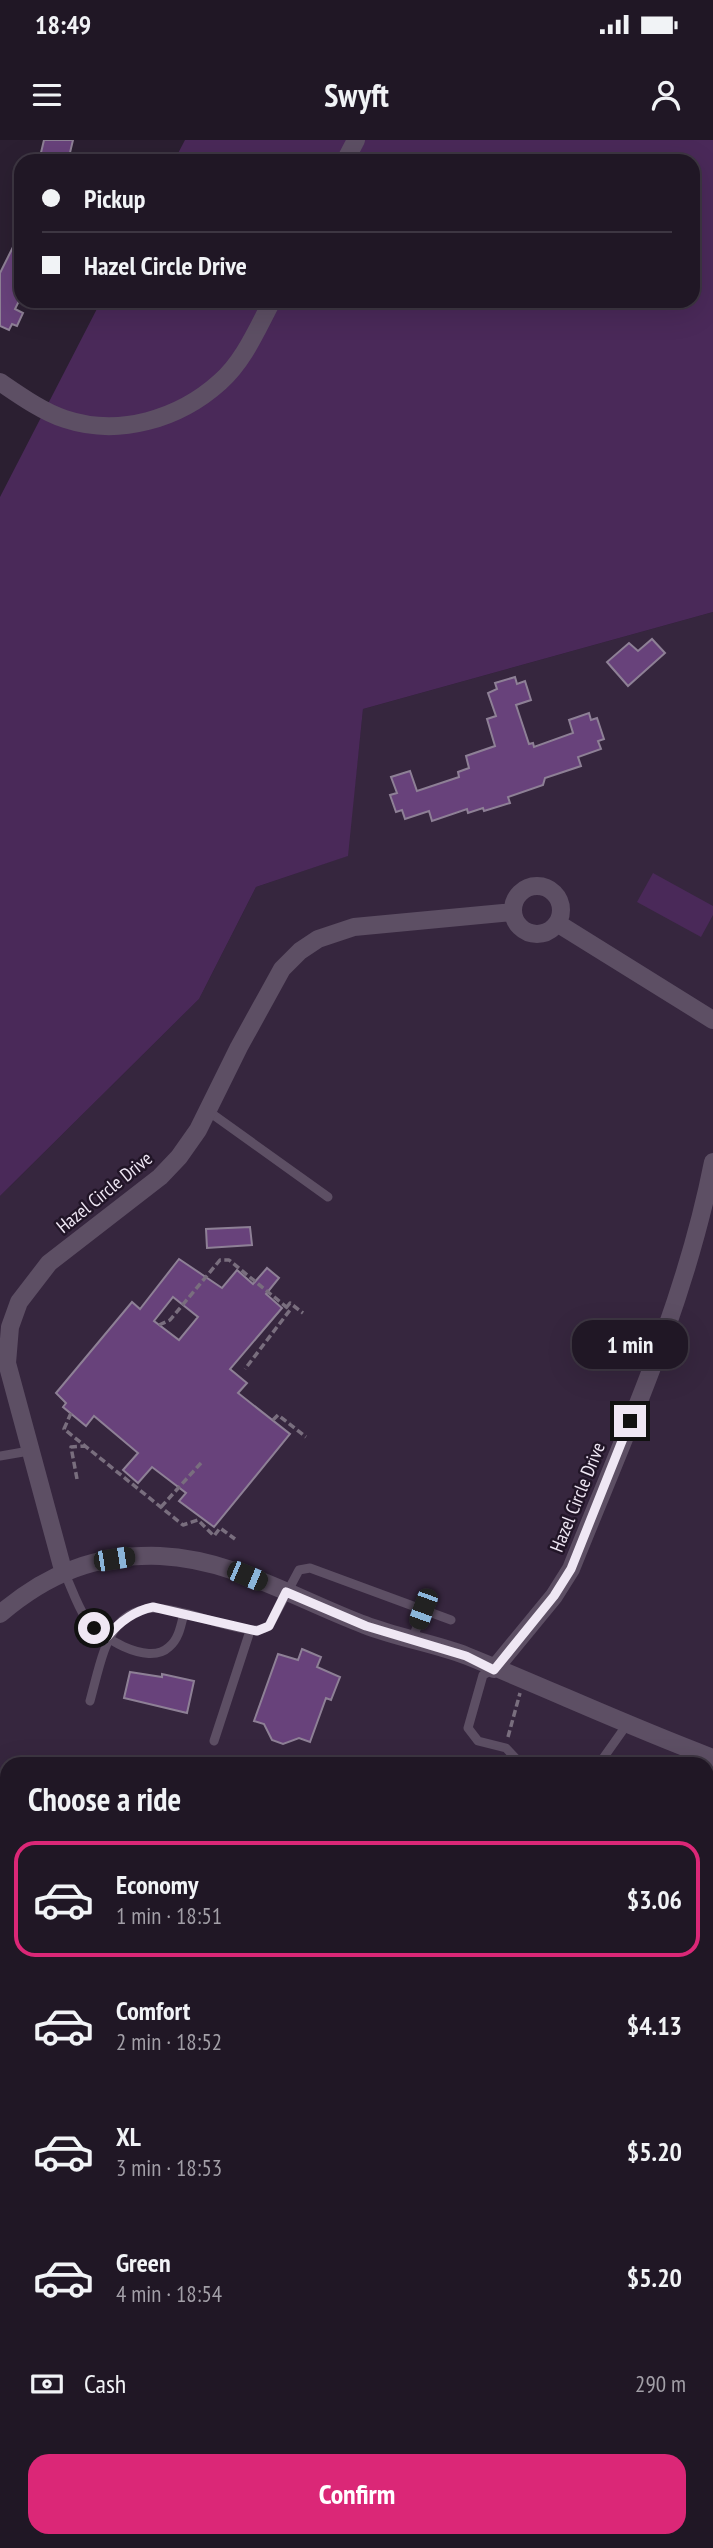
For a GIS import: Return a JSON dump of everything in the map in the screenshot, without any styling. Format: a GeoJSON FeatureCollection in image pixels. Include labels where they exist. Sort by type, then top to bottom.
{"type":"FeatureCollection","features":[{"type":"Feature","properties":{"kind":"street"},"geometry":{"type":"LineString","coordinates":[[0,382],[64,419],[100,426],[146,423],[186,407],[220,382],[246,351],[268,308]]}},
{"type":"Feature","properties":{"kind":"street"},"geometry":{"type":"LineString","coordinates":[[530,887],[547,887],[561,903],[558,923],[546,932],[531,933],[519,925],[513,912],[517,896],[530,887]]}},
{"type":"Feature","properties":{"kind":"street","name":"Hazel Circle Drive"},"geometry":{"type":"LineString","coordinates":[[63,1570],[7,1363],[10,1327],[19,1302],[49,1263],[160,1177],[179,1157],[208,1111],[276,977],[300,951],[318,939],[354,927],[513,912]]}},
{"type":"Feature","properties":{"kind":"street"},"geometry":{"type":"LineString","coordinates":[[558,923],[713,1020]]}},
{"type":"Feature","properties":{"kind":"street","name":"Hazel Circle Drive"},"geometry":{"type":"LineString","coordinates":[[494,1670],[554,1596],[571,1569],[677,1304],[704,1210],[713,1161]]}},
{"type":"Feature","properties":{"kind":"street"},"geometry":{"type":"LineString","coordinates":[[0,1614],[38,1584],[63,1570],[129,1556],[161,1556],[227,1568],[366,1626],[466,1656],[494,1670],[711,1757]]}},
{"type":"Feature","properties":{"kind":"lane"},"geometry":{"type":"LineString","coordinates":[[208,1111],[328,1196]]}},
{"type":"Feature","properties":{"kind":"lane"},"geometry":{"type":"LineString","coordinates":[[0,1456],[29,1451]]}},
{"type":"Feature","properties":{"kind":"lane"},"geometry":{"type":"LineString","coordinates":[[90,1701],[107,1637],[116,1625],[142,1609],[164,1608],[250,1631],[263,1630],[269,1626],[299,1570],[310,1568],[451,1620]]}},
{"type":"Feature","properties":{"kind":"lane"},"geometry":{"type":"LineString","coordinates":[[63,1570],[85,1616],[107,1637],[127,1649],[158,1653],[172,1646],[184,1613]]}},
{"type":"Feature","properties":{"kind":"lane"},"geometry":{"type":"LineString","coordinates":[[412,1641],[423,1609]]}},
{"type":"Feature","properties":{"kind":"lane"},"geometry":{"type":"LineString","coordinates":[[214,1741],[250,1631]]}},
{"type":"Feature","properties":{"kind":"lane"},"geometry":{"type":"LineString","coordinates":[[494,1670],[483,1675],[468,1728],[478,1741],[506,1748],[514,1757]]}},
{"type":"Feature","properties":{"kind":"lane"},"geometry":{"type":"LineString","coordinates":[[606,1757],[628,1723]]}},
{"type":"Feature","properties":{"kind":"path"},"geometry":{"type":"LineString","coordinates":[[159,1325],[170,1320],[220,1260],[229,1260],[290,1310],[245,1369]]}},
{"type":"Feature","properties":{"kind":"path"},"geometry":{"type":"LineString","coordinates":[[286,1307],[290,1303],[303,1314]]}},
{"type":"Feature","properties":{"kind":"path"},"geometry":{"type":"LineString","coordinates":[[71,1413],[64,1429],[183,1524],[198,1520],[214,1536],[220,1528],[235,1539]]}},
{"type":"Feature","properties":{"kind":"path"},"geometry":{"type":"LineString","coordinates":[[273,1420],[278,1415],[306,1437]]}},
{"type":"Feature","properties":{"kind":"path"},"geometry":{"type":"LineString","coordinates":[[77,1479],[71,1447],[85,1446]]}},
{"type":"Feature","properties":{"kind":"path"},"geometry":{"type":"LineString","coordinates":[[161,1507],[201,1463]]}},
{"type":"Feature","properties":{"kind":"path"},"geometry":{"type":"LineString","coordinates":[[506,1748],[523,1681]]}},
{"type":"Feature","properties":{"kind":"shaded area"},"geometry":{"type":"Polygon","coordinates":[[[185,140],[713,140],[713,612],[363,709],[348,856],[256,887],[199,999],[0,1196],[0,497],[97,308],[700,308],[700,154],[178,154],[185,140]]]}},
{"type":"Feature","properties":{"kind":"shaded area"},"geometry":{"type":"Polygon","coordinates":[[[713,612],[713,1757],[0,1757],[0,1196],[199,999],[256,887],[347,856],[363,709],[713,612]]]}},
{"type":"Feature","properties":{"kind":"shaded area"},"geometry":{"type":"Polygon","coordinates":[[[653,873],[713,906],[713,915],[701,937],[637,902],[653,873]]]}},
{"type":"Feature","properties":{"kind":"building"},"geometry":{"type":"Polygon","coordinates":[[[44,140],[73,140],[70,154],[41,154],[44,140]]]}},
{"type":"Feature","properties":{"kind":"building"},"geometry":{"type":"Polygon","coordinates":[[[14,245],[14,308],[23,313],[17,326],[12,324],[9,330],[0,326],[0,273],[14,245]]]}},
{"type":"Feature","properties":{"kind":"building"},"geometry":{"type":"Polygon","coordinates":[[[652,639],[665,653],[628,686],[607,662],[629,643],[638,651],[652,639]]]}},
{"type":"Feature","properties":{"kind":"building"},"geometry":{"type":"Polygon","coordinates":[[[515,677],[517,684],[525,681],[531,700],[516,705],[529,744],[533,743],[534,747],[573,733],[569,720],[589,713],[591,720],[597,718],[604,739],[598,741],[601,749],[578,757],[581,766],[545,778],[543,785],[508,797],[510,803],[484,811],[483,808],[468,813],[467,809],[432,821],[429,811],[405,819],[402,810],[396,812],[390,795],[397,793],[391,777],[410,771],[417,791],[459,777],[458,772],[469,768],[466,756],[495,746],[487,719],[496,716],[488,693],[497,689],[495,683],[515,677]]]}},
{"type":"Feature","properties":{"kind":"building"},"geometry":{"type":"Polygon","coordinates":[[[250,1227],[252,1245],[207,1248],[206,1229],[250,1227]]]}},
{"type":"Feature","properties":{"kind":"building"},"geometry":{"type":"Polygon","coordinates":[[[179,1259],[222,1288],[237,1270],[253,1284],[267,1268],[279,1278],[266,1294],[282,1308],[230,1369],[247,1383],[238,1393],[290,1434],[214,1527],[179,1501],[186,1493],[152,1467],[138,1483],[123,1470],[138,1453],[94,1416],[86,1426],[63,1407],[66,1403],[56,1393],[132,1302],[140,1309],[179,1259]],[[173,1297],[154,1321],[179,1340],[198,1317],[173,1297]]]}},
{"type":"Feature","properties":{"kind":"building"},"geometry":{"type":"Polygon","coordinates":[[[302,1649],[321,1657],[317,1667],[340,1677],[331,1700],[326,1698],[310,1742],[299,1738],[283,1744],[272,1740],[264,1724],[254,1721],[278,1654],[298,1660],[302,1649]]]}},
{"type":"Feature","properties":{"kind":"building"},"geometry":{"type":"Polygon","coordinates":[[[130,1672],[162,1677],[162,1674],[194,1681],[187,1713],[124,1698],[130,1672]]]}},
{"type":"Feature","properties":{"kind":"route"},"geometry":{"type":"LineString","coordinates":[[94,1628],[107,1637],[116,1625],[142,1609],[153,1607],[209,1618],[250,1631],[263,1630],[269,1626],[286,1592],[366,1626],[466,1656],[494,1670],[554,1596],[571,1569],[630,1421]]}}]}
